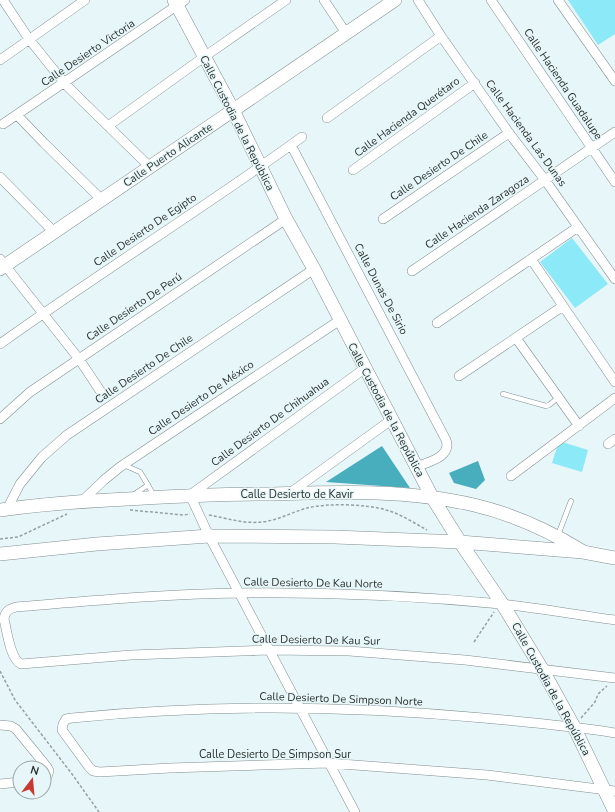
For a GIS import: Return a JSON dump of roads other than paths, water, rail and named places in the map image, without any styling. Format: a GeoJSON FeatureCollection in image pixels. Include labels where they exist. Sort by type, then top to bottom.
{"type":"FeatureCollection","features":[{"type":"Feature","properties":{"kind":"street"},"geometry":{"type":"LineString","coordinates":[[3,0],[29,39],[65,84],[150,167]]}},
{"type":"Feature","properties":{"kind":"street"},"geometry":{"type":"LineString","coordinates":[[0,60],[85,0]]}},
{"type":"Feature","properties":{"kind":"street"},"geometry":{"type":"LineString","coordinates":[[108,126],[286,0]]}},
{"type":"Feature","properties":{"kind":"street"},"geometry":{"type":"LineString","coordinates":[[324,0],[346,33]]}},
{"type":"Feature","properties":{"kind":"street","name":"Calle Puerto Alicante"},"geometry":{"type":"LineString","coordinates":[[2,264],[102,200],[395,0]]}},
{"type":"Feature","properties":{"kind":"street","name":"Calle Hacienda Las Dunas"},"geometry":{"type":"LineString","coordinates":[[418,0],[441,36],[509,133],[545,180],[615,279]]}},
{"type":"Feature","properties":{"kind":"street","name":"Calle Hacienda Guadalupe"},"geometry":{"type":"LineString","coordinates":[[491,0],[615,182]]}},
{"type":"Feature","properties":{"kind":"street"},"geometry":{"type":"LineString","coordinates":[[558,0],[615,81]]}},
{"type":"Feature","properties":{"kind":"street","name":"Calle Custodia de la República"},"geometry":{"type":"LineString","coordinates":[[179,2],[204,57],[233,110],[286,219],[314,269],[364,369],[432,497],[498,604],[542,669],[610,791],[615,812]]}},
{"type":"Feature","properties":{"kind":"street","name":"Calle Desierto Victoria"},"geometry":{"type":"LineString","coordinates":[[4,124],[65,84],[179,2]]}},
{"type":"Feature","properties":{"kind":"street"},"geometry":{"type":"LineString","coordinates":[[327,118],[441,36]]}},
{"type":"Feature","properties":{"kind":"street","name":"Calle Hacienda Querétaro"},"geometry":{"type":"LineString","coordinates":[[353,170],[475,83]]}},
{"type":"Feature","properties":{"kind":"street"},"geometry":{"type":"LineString","coordinates":[[17,115],[102,200]]}},
{"type":"Feature","properties":{"kind":"street","name":"Calle Hacienda Zaragoza"},"geometry":{"type":"LineString","coordinates":[[412,271],[615,132]]}},
{"type":"Feature","properties":{"kind":"street","name":"Calle Desierto De Chile"},"geometry":{"type":"LineString","coordinates":[[383,219],[509,133]]}},
{"type":"Feature","properties":{"kind":"street","name":"Calle Desierto De Egipto"},"geometry":{"type":"LineString","coordinates":[[0,344],[43,313],[260,168],[302,137]]}},
{"type":"Feature","properties":{"kind":"street","name":"Calle Dunas De Sirio"},"geometry":{"type":"LineString","coordinates":[[291,145],[448,445],[444,455],[416,467]]}},
{"type":"Feature","properties":{"kind":"street"},"geometry":{"type":"LineString","coordinates":[[0,177],[54,232]]}},
{"type":"Feature","properties":{"kind":"street","name":"Calle Desierto De Perú"},"geometry":{"type":"LineString","coordinates":[[0,419],[30,392],[286,219]]}},
{"type":"Feature","properties":{"kind":"street"},"geometry":{"type":"LineString","coordinates":[[437,323],[578,227]]}},
{"type":"Feature","properties":{"kind":"street"},"geometry":{"type":"LineString","coordinates":[[531,259],[615,382]]}},
{"type":"Feature","properties":{"kind":"street"},"geometry":{"type":"LineString","coordinates":[[2,264],[79,359],[101,392]]}},
{"type":"Feature","properties":{"kind":"street","name":"Calle Desierto De Chile"},"geometry":{"type":"LineString","coordinates":[[3,509],[20,484],[42,457],[67,435],[314,269]]}},
{"type":"Feature","properties":{"kind":"street"},"geometry":{"type":"LineString","coordinates":[[459,376],[563,306]]}},
{"type":"Feature","properties":{"kind":"street","name":"Calle Desierto De México"},"geometry":{"type":"LineString","coordinates":[[81,502],[104,480],[123,465],[340,320]]}},
{"type":"Feature","properties":{"kind":"street"},"geometry":{"type":"LineString","coordinates":[[516,338],[579,426]]}},
{"type":"Feature","properties":{"kind":"street","name":"Calle Desierto De Chihuahua"},"geometry":{"type":"LineString","coordinates":[[190,495],[364,369]]}},
{"type":"Feature","properties":{"kind":"street"},"geometry":{"type":"LineString","coordinates":[[511,476],[615,398]]}},
{"type":"Feature","properties":{"kind":"street"},"geometry":{"type":"LineString","coordinates":[[290,493],[391,420]]}},
{"type":"Feature","properties":{"kind":"street","name":"Calle Desierto de Kavir"},"geometry":{"type":"LineString","coordinates":[[3,509],[81,502],[129,504],[154,497],[190,495],[373,493],[432,497],[486,508],[513,516],[558,536],[583,552]]}},
{"type":"Feature","properties":{"kind":"street"},"geometry":{"type":"LineString","coordinates":[[190,495],[209,536],[354,812]]}},
{"type":"Feature","properties":{"kind":"street","name":"Calle Desierto de Kavir"},"geometry":{"type":"LineString","coordinates":[[0,554],[97,544],[209,536],[460,542],[583,552],[615,558]]}},
{"type":"Feature","properties":{"kind":"street","name":"Calle Desierto De Kau Norte"},"geometry":{"type":"LineString","coordinates":[[16,662],[13,656],[4,619],[5,613],[9,609],[16,607],[129,597],[239,593],[383,596],[498,604],[615,620]]}},
{"type":"Feature","properties":{"kind":"street","name":"Calle Desierto De Kau Sur"},"geometry":{"type":"LineString","coordinates":[[16,662],[27,664],[131,655],[270,650],[349,651],[465,660],[613,678]]}},
{"type":"Feature","properties":{"kind":"street","name":"Calle Desierto De Simpson Norte"},"geometry":{"type":"LineString","coordinates":[[66,719],[130,712],[300,707],[433,714],[573,725],[615,733]]}},
{"type":"Feature","properties":{"kind":"street","name":"Calle Desierto De Simpson Sur"},"geometry":{"type":"LineString","coordinates":[[66,719],[62,730],[89,767],[94,771],[100,772],[200,766],[328,763],[486,774],[610,791]]}},
{"type":"Feature","properties":{"kind":"street"},"geometry":{"type":"LineString","coordinates":[[0,725],[11,726],[16,729],[41,760]]}},
{"type":"Feature","properties":{"kind":"street"},"geometry":{"type":"LineString","coordinates":[[0,784],[12,783]]}},
{"type":"Feature","properties":{"kind":"lane"},"geometry":{"type":"LineString","coordinates":[[503,394],[546,406],[558,398]]}},
{"type":"Feature","properties":{"kind":"lane"},"geometry":{"type":"LineString","coordinates":[[123,465],[140,472],[154,497]]}},
{"type":"Feature","properties":{"kind":"lane"},"geometry":{"type":"LineString","coordinates":[[129,504],[134,494],[148,485]]}},
{"type":"Feature","properties":{"kind":"lane"},"geometry":{"type":"LineString","coordinates":[[553,550],[571,502]]}}]}
